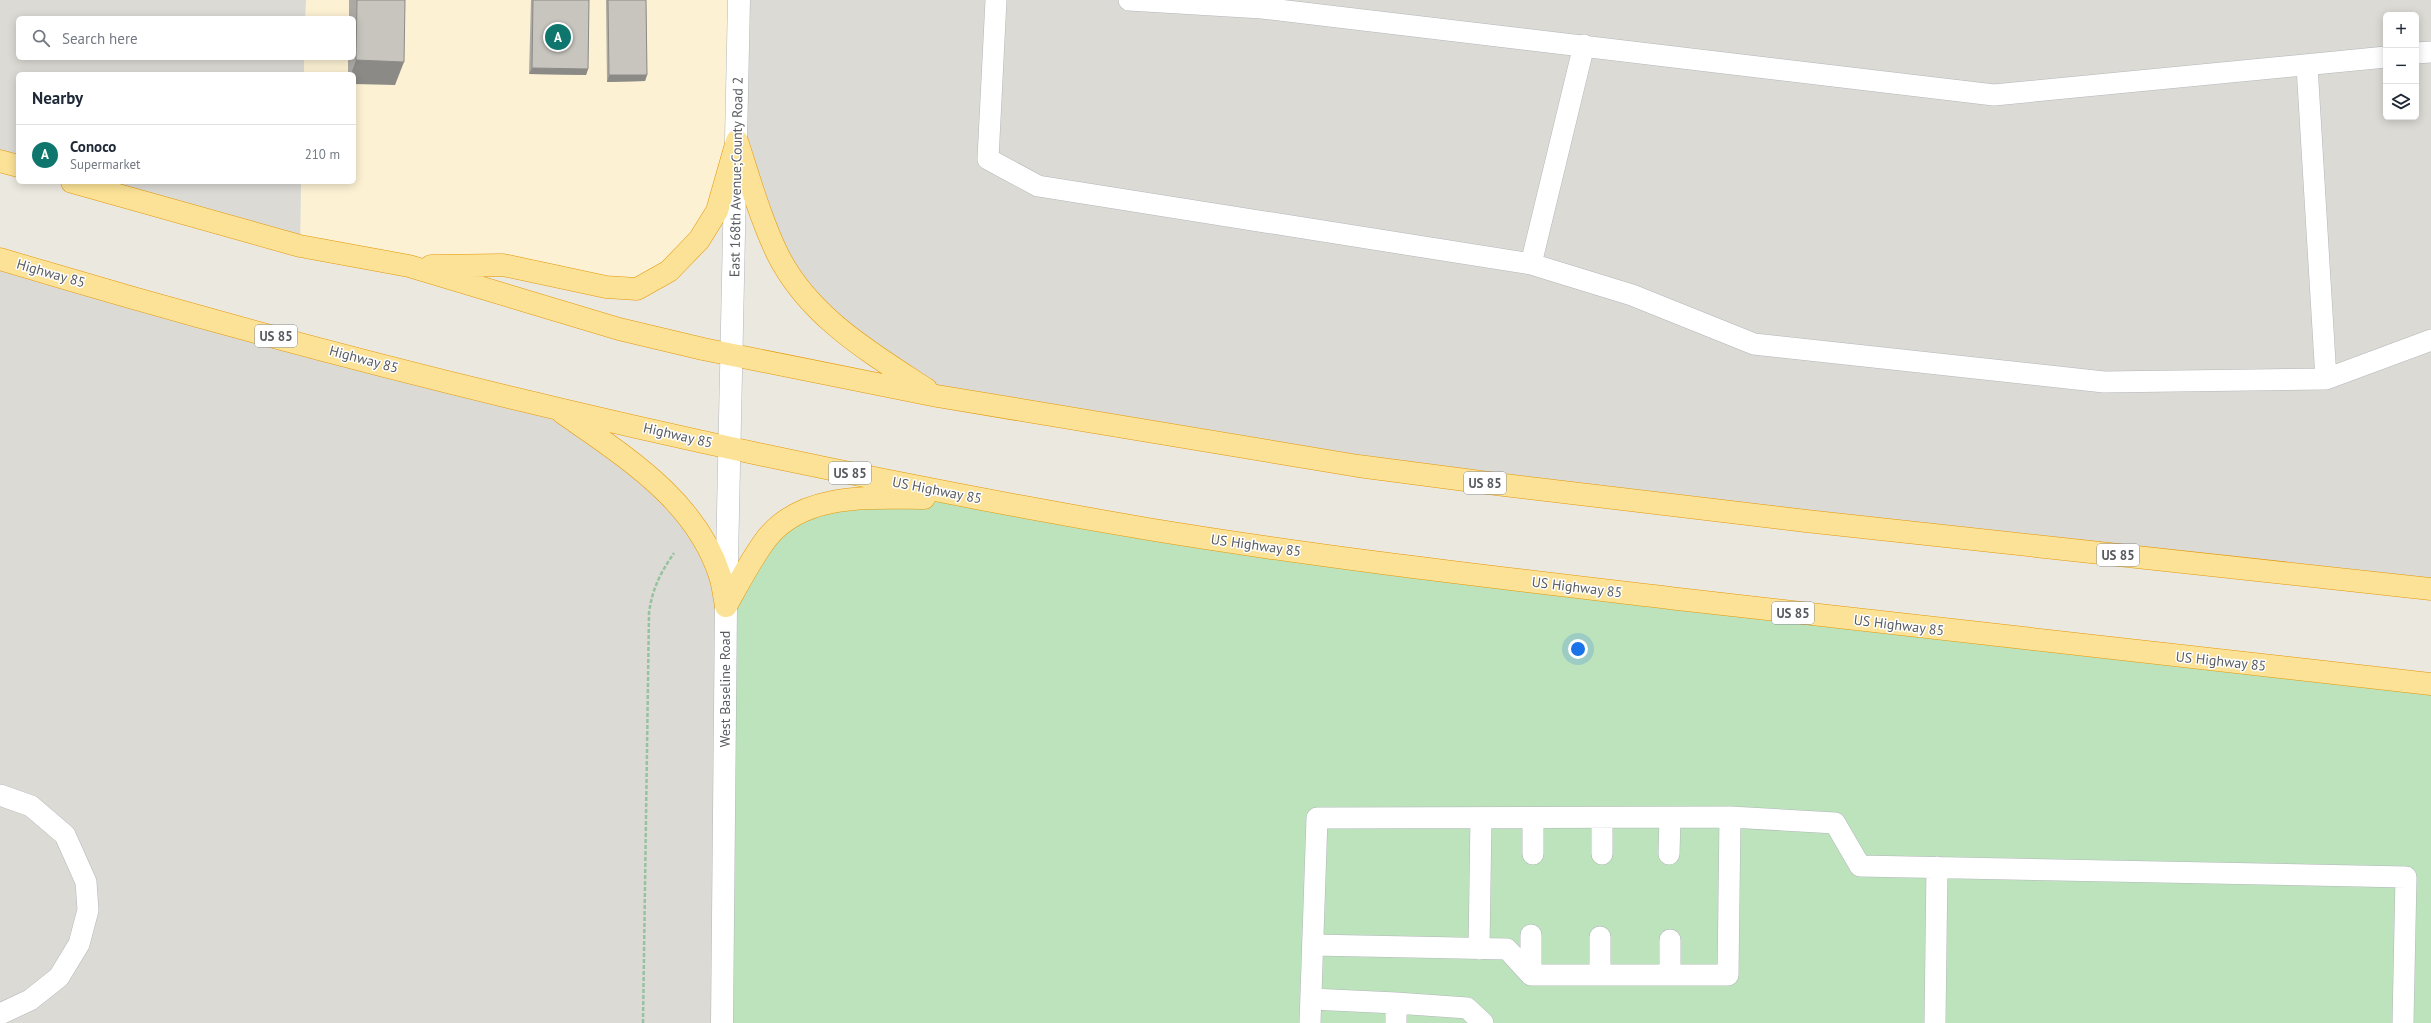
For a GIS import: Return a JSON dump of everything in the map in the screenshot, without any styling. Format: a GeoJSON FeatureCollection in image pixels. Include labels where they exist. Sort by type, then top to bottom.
{"type":"FeatureCollection","features":[{"type":"Feature","properties":{"kind":"highway"},"geometry":{"type":"LineString","coordinates":[[409,266],[503,265],[606,287],[637,288],[669,271],[700,240],[717,211],[737,141]]}},
{"type":"Feature","properties":{"kind":"highway"},"geometry":{"type":"LineString","coordinates":[[737,141],[762,216],[778,254],[807,297],[824,317],[846,335],[937,396]]}},
{"type":"Feature","properties":{"kind":"highway"},"geometry":{"type":"LineString","coordinates":[[0,161],[16,165]]}},
{"type":"Feature","properties":{"kind":"highway","name":"US 85"},"geometry":{"type":"LineString","coordinates":[[79,184],[300,246],[409,266],[619,329],[732,355],[937,396],[1358,466],[1534,489],[1814,522],[2431,589]]}},
{"type":"Feature","properties":{"kind":"highway","name":"Highway 85"},"geometry":{"type":"LineString","coordinates":[[0,259],[269,334],[554,406],[730,448]]}},
{"type":"Feature","properties":{"kind":"highway"},"geometry":{"type":"LineString","coordinates":[[554,406],[655,481],[694,526],[704,542],[720,576],[726,606]]}},
{"type":"Feature","properties":{"kind":"highway","name":"US Highway 85"},"geometry":{"type":"LineString","coordinates":[[730,448],[970,498],[1157,530],[1494,577],[1932,629],[2431,684]]}},
{"type":"Feature","properties":{"kind":"highway"},"geometry":{"type":"LineString","coordinates":[[726,606],[768,538],[777,527],[807,509],[851,499],[970,498]]}},
{"type":"Feature","properties":{"kind":"main road","name":"East 168th Avenue;County Road 2"},"geometry":{"type":"LineString","coordinates":[[732,355],[739,0]]}},
{"type":"Feature","properties":{"kind":"main road","name":"West Baseline Road"},"geometry":{"type":"LineString","coordinates":[[722,1023],[726,606],[732,355]]}},
{"type":"Feature","properties":{"kind":"lane"},"geometry":{"type":"LineString","coordinates":[[996,0],[988,159],[1038,186],[1531,264],[1632,295],[1754,344],[2104,382],[2326,379],[2431,340]]}},
{"type":"Feature","properties":{"kind":"lane"},"geometry":{"type":"LineString","coordinates":[[1130,0],[1262,4],[1994,95],[2307,66],[2383,57]]}},
{"type":"Feature","properties":{"kind":"lane"},"geometry":{"type":"LineString","coordinates":[[1531,264],[1584,45]]}},
{"type":"Feature","properties":{"kind":"lane"},"geometry":{"type":"LineString","coordinates":[[2419,54],[2431,52]]}},
{"type":"Feature","properties":{"kind":"lane"},"geometry":{"type":"LineString","coordinates":[[2307,66],[2326,379]]}},
{"type":"Feature","properties":{"kind":"lane"},"geometry":{"type":"LineString","coordinates":[[0,795],[31,806],[65,835],[86,882],[88,910],[79,944],[59,977],[30,1000],[0,1014]]}},
{"type":"Feature","properties":{"kind":"lane"},"geometry":{"type":"LineString","coordinates":[[1313,945],[1507,950],[1531,975],[1728,975],[1730,817]]}},
{"type":"Feature","properties":{"kind":"lane"},"geometry":{"type":"LineString","coordinates":[[1310,1023],[1317,818],[1533,819],[1730,817],[1835,823],[1860,866],[2406,877],[2403,1023]]}},
{"type":"Feature","properties":{"kind":"lane"},"geometry":{"type":"LineString","coordinates":[[1479,949],[1481,818]]}},
{"type":"Feature","properties":{"kind":"lane"},"geometry":{"type":"LineString","coordinates":[[1602,818],[1602,854]]}},
{"type":"Feature","properties":{"kind":"lane"},"geometry":{"type":"LineString","coordinates":[[1669,854],[1670,818]]}},
{"type":"Feature","properties":{"kind":"lane"},"geometry":{"type":"LineString","coordinates":[[1533,819],[1534,854]]}},
{"type":"Feature","properties":{"kind":"lane"},"geometry":{"type":"LineString","coordinates":[[1935,1023],[1937,867]]}},
{"type":"Feature","properties":{"kind":"lane"},"geometry":{"type":"LineString","coordinates":[[1531,935],[1531,975]]}},
{"type":"Feature","properties":{"kind":"lane"},"geometry":{"type":"LineString","coordinates":[[1600,937],[1600,975]]}},
{"type":"Feature","properties":{"kind":"lane"},"geometry":{"type":"LineString","coordinates":[[1670,940],[1670,975]]}},
{"type":"Feature","properties":{"kind":"lane"},"geometry":{"type":"LineString","coordinates":[[1311,999],[1396,1013],[1467,1008],[1483,1023]]}},
{"type":"Feature","properties":{"kind":"path"},"geometry":{"type":"LineString","coordinates":[[643,1023],[651,597],[662,571],[694,526]]}},
{"type":"Feature","properties":{"kind":"shaded area"},"geometry":{"type":"Polygon","coordinates":[[[0,0],[306,0],[305,16],[16,16],[16,60],[304,60],[304,72],[16,72],[16,165],[0,161],[0,0]]]}},
{"type":"Feature","properties":{"kind":"shaded area"},"geometry":{"type":"Polygon","coordinates":[[[306,0],[739,0],[736,130],[717,211],[637,289],[409,266],[300,246],[301,184],[356,184],[356,72],[304,72],[304,60],[356,60],[356,16],[305,16],[306,0]]]}},
{"type":"Feature","properties":{"kind":"shaded area"},"geometry":{"type":"Polygon","coordinates":[[[740,0],[2431,0],[2431,589],[1806,521],[937,396],[807,297],[736,130],[740,0]]]}},
{"type":"Feature","properties":{"kind":"shaded area"},"geometry":{"type":"Polygon","coordinates":[[[79,184],[301,184],[300,246],[79,184]]]}},
{"type":"Feature","properties":{"kind":"shaded area"},"geometry":{"type":"Polygon","coordinates":[[[0,259],[554,406],[637,466],[720,576],[722,1023],[0,1023],[0,259]]]}},
{"type":"Feature","properties":{"kind":"green space"},"geometry":{"type":"Polygon","coordinates":[[[970,498],[1157,530],[2431,684],[2431,1023],[722,1023],[726,606],[756,555],[807,509],[970,498]]]}},
{"type":"Feature","properties":{"kind":"building"},"geometry":{"type":"Polygon","coordinates":[[[357,0],[405,0],[404,62],[356,60],[357,0]]]}},
{"type":"Feature","properties":{"kind":"building"},"geometry":{"type":"Polygon","coordinates":[[[533,0],[589,0],[588,69],[532,68],[533,0]]]}},
{"type":"Feature","properties":{"kind":"building"},"geometry":{"type":"Polygon","coordinates":[[[608,0],[646,0],[647,75],[609,75],[608,0]]]}},
{"type":"Feature","properties":{"kind":"place","name":"Conoco"},"geometry":{"type":"Point","coordinates":[558,37]}}]}
